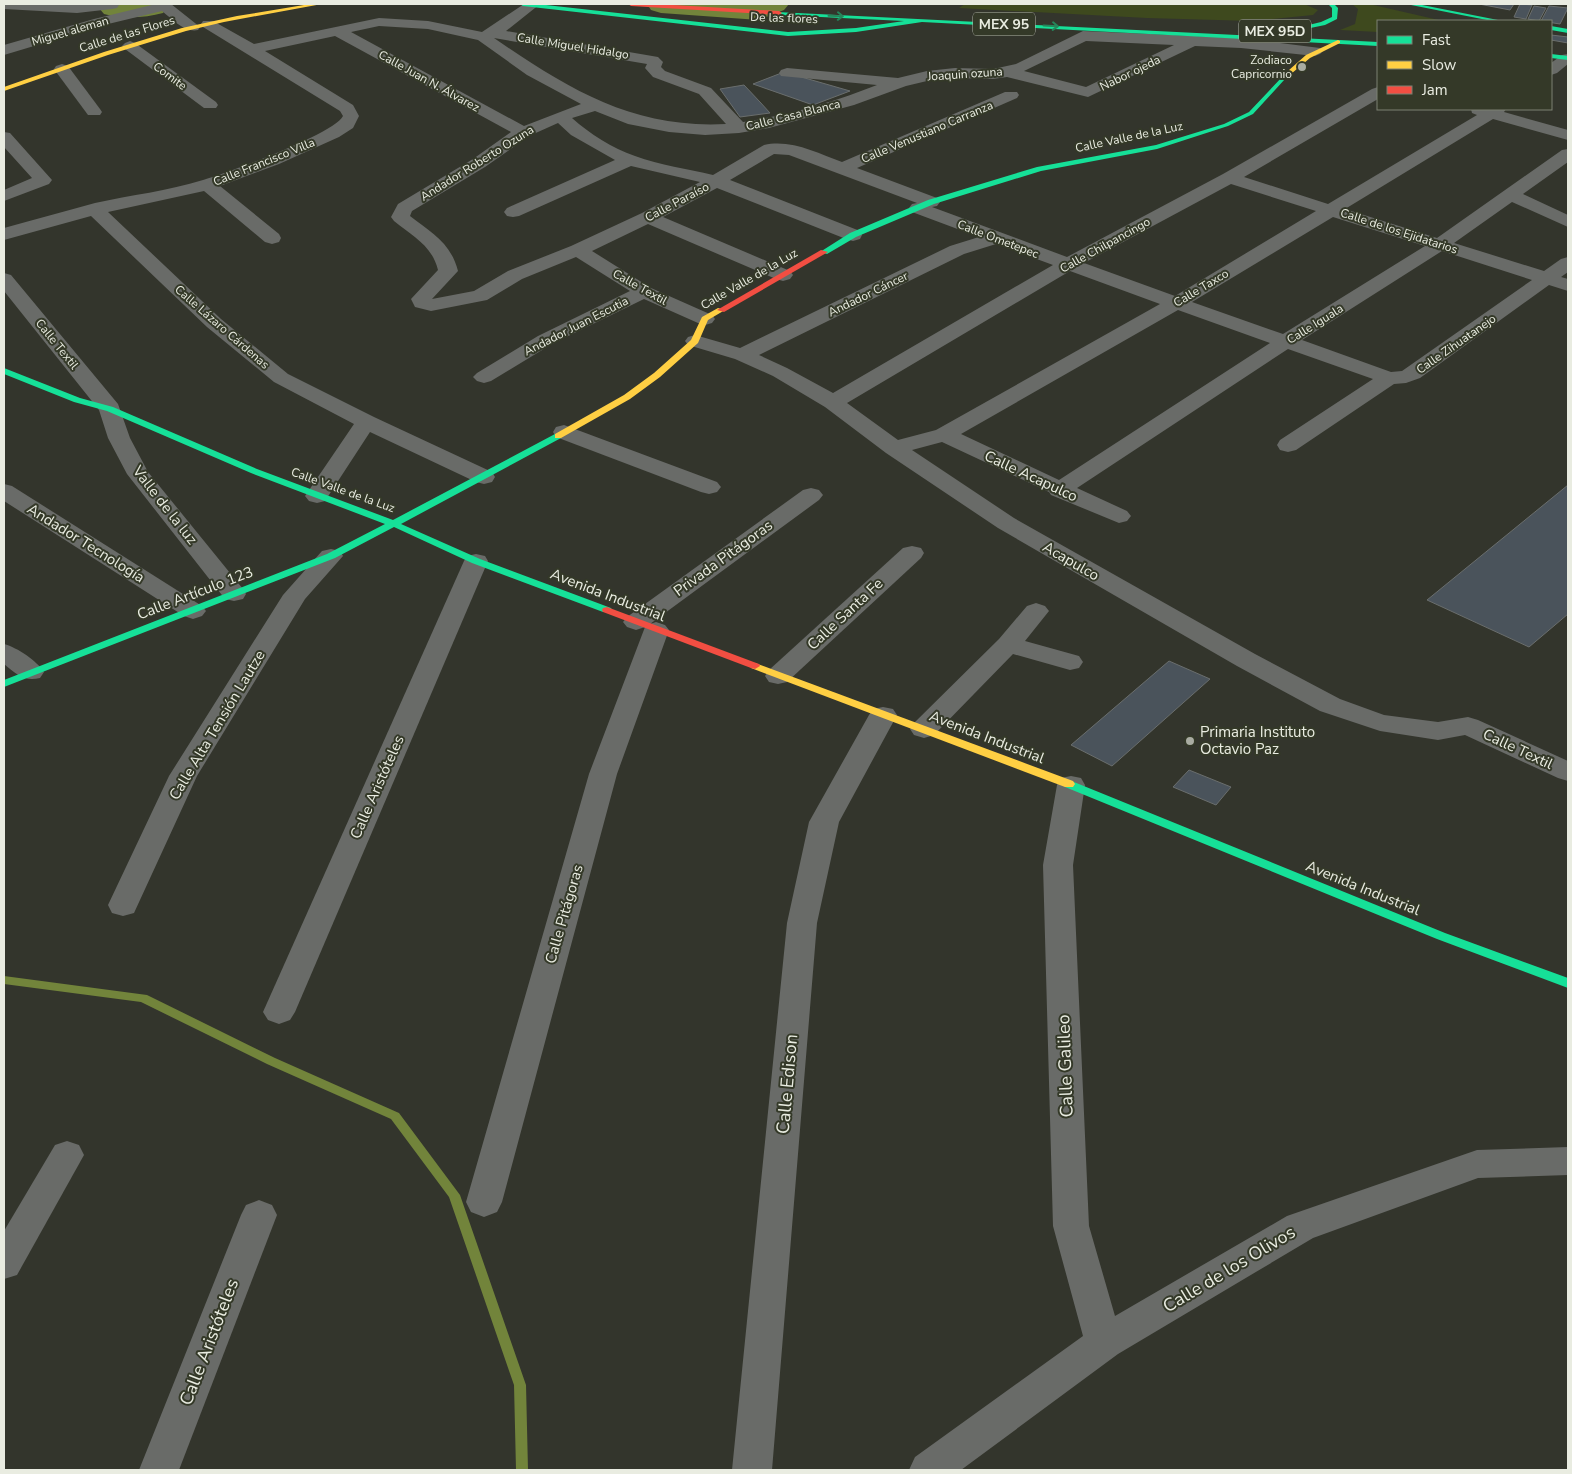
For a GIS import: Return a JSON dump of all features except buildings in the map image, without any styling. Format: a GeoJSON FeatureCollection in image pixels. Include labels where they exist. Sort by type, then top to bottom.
{"type":"FeatureCollection","features":[{"type":"Feature","properties":{"kind":"main road","name":"Calle de las Flores"},"geometry":{"type":"LineString","coordinates":[[4,89],[130,46],[201,26],[319,4]]}},
{"type":"Feature","properties":{"kind":"main road","name":"De las flores"},"geometry":{"type":"LineString","coordinates":[[530,4],[788,34],[819,34],[887,27],[925,20]]}},
{"type":"Feature","properties":{"kind":"main road","name":"MEX 95"},"geometry":{"type":"LineString","coordinates":[[631,4],[925,20],[1195,38],[1377,44]]}},
{"type":"Feature","properties":{"kind":"main road","name":"MEX 95D"},"geometry":{"type":"LineString","coordinates":[[1195,38],[1307,28],[1323,24],[1335,18],[1335,8],[1332,4]]}},
{"type":"Feature","properties":{"kind":"main road"},"geometry":{"type":"LineString","coordinates":[[1409,4],[1495,20]]}},
{"type":"Feature","properties":{"kind":"main road"},"geometry":{"type":"LineString","coordinates":[[1552,28],[1568,31]]}},
{"type":"Feature","properties":{"kind":"main road","name":"Calle Valle de la Luz"},"geometry":{"type":"LineString","coordinates":[[4,371],[77,400],[110,409],[254,471],[394,524],[484,477],[627,397],[695,341],[705,319],[853,235],[925,205],[1040,169],[1158,146],[1226,125],[1252,113],[1292,68],[1315,51],[1338,42]]}},
{"type":"Feature","properties":{"kind":"main road"},"geometry":{"type":"LineString","coordinates":[[1552,56],[1568,58]]}},
{"type":"Feature","properties":{"kind":"main road","name":"Calle Artículo 123"},"geometry":{"type":"LineString","coordinates":[[4,684],[331,556],[394,524]]}},
{"type":"Feature","properties":{"kind":"main road","name":"Avenida Industrial"},"geometry":{"type":"LineString","coordinates":[[394,524],[476,561],[1071,785],[1441,936],[1568,983]]}},
{"type":"Feature","properties":{"kind":"street"},"geometry":{"type":"LineString","coordinates":[[4,5],[77,9],[126,4]]}},
{"type":"Feature","properties":{"kind":"street","name":"Calle Francisco Villa"},"geometry":{"type":"LineString","coordinates":[[4,234],[95,209],[207,185],[273,160],[333,133],[347,124],[350,116],[347,108],[252,49],[201,26],[164,4]]}},
{"type":"Feature","properties":{"kind":"street","name":"Miguel aleman"},"geometry":{"type":"LineString","coordinates":[[4,50],[164,4]]}},
{"type":"Feature","properties":{"kind":"street"},"geometry":{"type":"LineString","coordinates":[[252,49],[379,22],[403,22],[488,35],[530,4]]}},
{"type":"Feature","properties":{"kind":"street","name":"Calle Juan N. Álvarez"},"geometry":{"type":"LineString","coordinates":[[335,30],[523,132]]}},
{"type":"Feature","properties":{"kind":"street","name":"Calle Miguel Hidalgo"},"geometry":{"type":"LineString","coordinates":[[488,35],[653,60],[655,62],[653,68],[659,74],[705,91],[740,128]]}},
{"type":"Feature","properties":{"kind":"street","name":"Calle Casa Blanca"},"geometry":{"type":"LineString","coordinates":[[488,35],[533,72],[595,105],[634,120],[669,127],[705,130],[740,128],[770,123],[848,102],[901,82]]}},
{"type":"Feature","properties":{"kind":"street","name":"Joaquin ozuna"},"geometry":{"type":"LineString","coordinates":[[901,82],[927,76],[955,73],[992,74],[1007,72],[1022,67],[1083,36],[1195,38]]}},
{"type":"Feature","properties":{"kind":"street"},"geometry":{"type":"LineString","coordinates":[[1195,38],[1315,51]]}},
{"type":"Feature","properties":{"kind":"street","name":"Nabor ojeda"},"geometry":{"type":"LineString","coordinates":[[1007,72],[1088,92],[1195,38]]}},
{"type":"Feature","properties":{"kind":"street","name":"Comite"},"geometry":{"type":"LineString","coordinates":[[130,46],[210,105]]}},
{"type":"Feature","properties":{"kind":"street"},"geometry":{"type":"LineString","coordinates":[[1552,69],[1568,58]]}},
{"type":"Feature","properties":{"kind":"street"},"geometry":{"type":"LineString","coordinates":[[62,69],[94,112]]}},
{"type":"Feature","properties":{"kind":"street"},"geometry":{"type":"LineString","coordinates":[[787,72],[901,82]]}},
{"type":"Feature","properties":{"kind":"street","name":"Calle Chilpancingo"},"geometry":{"type":"LineString","coordinates":[[833,402],[1067,265],[1229,178],[1377,93]]}},
{"type":"Feature","properties":{"kind":"street","name":"Calle Venustiano Carranza"},"geometry":{"type":"LineString","coordinates":[[843,168],[1011,95]]}},
{"type":"Feature","properties":{"kind":"street","name":"Andador Roberto Ozuna"},"geometry":{"type":"LineString","coordinates":[[422,303],[421,299],[448,270],[446,259],[432,240],[400,217],[404,208],[480,163],[523,132],[595,105]]}},
{"type":"Feature","properties":{"kind":"street"},"geometry":{"type":"LineString","coordinates":[[1495,111],[1568,135]]}},
{"type":"Feature","properties":{"kind":"street","name":"Calle Taxco"},"geometry":{"type":"LineString","coordinates":[[894,448],[944,435],[1178,302],[1495,111]]}},
{"type":"Feature","properties":{"kind":"street"},"geometry":{"type":"LineString","coordinates":[[561,117],[577,131],[604,148],[629,160],[716,181],[853,235]]}},
{"type":"Feature","properties":{"kind":"street"},"geometry":{"type":"LineString","coordinates":[[4,137],[43,180],[4,196]]}},
{"type":"Feature","properties":{"kind":"street","name":"Calle Paraíso"},"geometry":{"type":"LineString","coordinates":[[422,303],[431,304],[480,296],[515,275],[578,250],[648,217],[716,181],[770,149],[781,148],[843,168],[925,205]]}},
{"type":"Feature","properties":{"kind":"street","name":"Calle Iguala"},"geometry":{"type":"LineString","coordinates":[[1059,490],[1286,341],[1439,245],[1568,154]]}},
{"type":"Feature","properties":{"kind":"street"},"geometry":{"type":"LineString","coordinates":[[513,212],[629,160]]}},
{"type":"Feature","properties":{"kind":"street","name":"Calle de los Ejidatarios"},"geometry":{"type":"LineString","coordinates":[[1229,178],[1559,281]]}},
{"type":"Feature","properties":{"kind":"street"},"geometry":{"type":"LineString","coordinates":[[207,185],[272,238]]}},
{"type":"Feature","properties":{"kind":"street"},"geometry":{"type":"LineString","coordinates":[[1511,195],[1568,222]]}},
{"type":"Feature","properties":{"kind":"street","name":"Calle Ometepec"},"geometry":{"type":"LineString","coordinates":[[925,205],[996,238],[1067,265],[1178,302],[1389,378]]}},
{"type":"Feature","properties":{"kind":"street","name":"Calle Lázaro Cárdenas"},"geometry":{"type":"LineString","coordinates":[[95,209],[214,323],[281,378],[366,422],[484,477]]}},
{"type":"Feature","properties":{"kind":"street"},"geometry":{"type":"LineString","coordinates":[[648,217],[783,275]]}},
{"type":"Feature","properties":{"kind":"street","name":"Andador Cáncer"},"geometry":{"type":"LineString","coordinates":[[742,355],[957,250],[996,238]]}},
{"type":"Feature","properties":{"kind":"street","name":"Calle Textil"},"geometry":{"type":"LineString","coordinates":[[578,250],[644,292],[705,319]]}},
{"type":"Feature","properties":{"kind":"street","name":"Calle Zihuatanejo"},"geometry":{"type":"LineString","coordinates":[[1288,445],[1389,378],[1413,374],[1559,281],[1568,263]]}},
{"type":"Feature","properties":{"kind":"street","name":"Calle Textil"},"geometry":{"type":"LineString","coordinates":[[4,279],[110,409]]}},
{"type":"Feature","properties":{"kind":"street","name":"Andador Juan Escutia"},"geometry":{"type":"LineString","coordinates":[[484,377],[545,340],[644,292]]}},
{"type":"Feature","properties":{"kind":"street","name":"Acapulco"},"geometry":{"type":"LineString","coordinates":[[695,341],[742,355],[780,372],[833,402],[894,448],[1006,523],[1246,660],[1330,705],[1380,723],[1438,731],[1468,726]]}},
{"type":"Feature","properties":{"kind":"street","name":"Valle de la luz"},"geometry":{"type":"LineString","coordinates":[[110,409],[119,438],[138,474],[234,594]]}},
{"type":"Feature","properties":{"kind":"street"},"geometry":{"type":"LineString","coordinates":[[317,496],[366,422]]}},
{"type":"Feature","properties":{"kind":"street"},"geometry":{"type":"LineString","coordinates":[[564,432],[709,487]]}},
{"type":"Feature","properties":{"kind":"street","name":"Calle Acapulco"},"geometry":{"type":"LineString","coordinates":[[944,435],[1118,516]]}},
{"type":"Feature","properties":{"kind":"street","name":"Andador Tecnología"},"geometry":{"type":"LineString","coordinates":[[4,491],[193,611]]}},
{"type":"Feature","properties":{"kind":"street","name":"Privada Pitágoras"},"geometry":{"type":"LineString","coordinates":[[646,626],[811,494]]}},
{"type":"Feature","properties":{"kind":"street","name":"Calle Santa Fe"},"geometry":{"type":"LineString","coordinates":[[778,676],[912,553]]}},
{"type":"Feature","properties":{"kind":"street","name":"Calle Alta Tensión Lautze"},"geometry":{"type":"LineString","coordinates":[[123,905],[183,776],[295,595],[331,556]]}},
{"type":"Feature","properties":{"kind":"street","name":"Calle Aristóteles"},"geometry":{"type":"LineString","coordinates":[[279,1012],[476,561]]}},
{"type":"Feature","properties":{"kind":"street"},"geometry":{"type":"LineString","coordinates":[[924,729],[1008,644],[1036,611]]}},
{"type":"Feature","properties":{"kind":"street","name":"Calle Pitágoras"},"geometry":{"type":"LineString","coordinates":[[484,1202],[646,626]]}},
{"type":"Feature","properties":{"kind":"street"},"geometry":{"type":"LineString","coordinates":[[1008,644],[1070,662]]}},
{"type":"Feature","properties":{"kind":"street"},"geometry":{"type":"LineString","coordinates":[[4,652],[31,672]]}},
{"type":"Feature","properties":{"kind":"street","name":"Calle Edison"},"geometry":{"type":"LineString","coordinates":[[752,1470],[802,923],[824,822],[883,715]]}},
{"type":"Feature","properties":{"kind":"street","name":"Calle Textil"},"geometry":{"type":"LineString","coordinates":[[1468,726],[1568,772]]}},
{"type":"Feature","properties":{"kind":"street","name":"Calle Galileo"},"geometry":{"type":"LineString","coordinates":[[1071,785],[1058,865],[1072,1226],[1104,1342]]}},
{"type":"Feature","properties":{"kind":"street"},"geometry":{"type":"LineString","coordinates":[[4,1264],[67,1155]]}},
{"type":"Feature","properties":{"kind":"street","name":"Calle de los Olivos"},"geometry":{"type":"LineString","coordinates":[[929,1470],[1104,1342],[1300,1227],[1477,1164],[1568,1161]]}},
{"type":"Feature","properties":{"kind":"street","name":"Calle Aristóteles"},"geometry":{"type":"LineString","coordinates":[[160,1470],[259,1215]]}},
{"type":"Feature","properties":{"kind":"green space"},"geometry":{"type":"Polygon","coordinates":[[[965,4],[1304,4],[1318,10],[1313,15],[1252,21],[1147,18],[959,8],[965,4]]]}},
{"type":"Feature","properties":{"kind":"green space"},"geometry":{"type":"Polygon","coordinates":[[[1352,4],[1369,4],[1439,20],[1377,20],[1377,32],[1340,30],[1355,24],[1358,9],[1352,4]]]}},
{"type":"Feature","properties":{"kind":"waterway"},"geometry":{"type":"LineString","coordinates":[[661,4],[759,11],[774,4]]}},
{"type":"Feature","properties":{"kind":"waterway"},"geometry":{"type":"LineString","coordinates":[[114,8],[153,7]]}},
{"type":"Feature","properties":{"kind":"waterway"},"geometry":{"type":"LineString","coordinates":[[4,980],[143,998],[271,1061],[395,1116],[454,1195],[520,1385],[522,1470]]}},
{"type":"Feature","properties":{"kind":"traffic: fast"},"geometry":{"type":"LineString","coordinates":[[523,4],[788,34],[856,30],[925,20]]}},
{"type":"Feature","properties":{"kind":"traffic: fast"},"geometry":{"type":"LineString","coordinates":[[1291,30],[1323,24],[1335,18],[1335,8],[1331,4]]}},
{"type":"Feature","properties":{"kind":"traffic: fast"},"geometry":{"type":"LineString","coordinates":[[1409,4],[1495,20]]}},
{"type":"Feature","properties":{"kind":"traffic: fast"},"geometry":{"type":"LineString","coordinates":[[779,13],[1377,44]]}},
{"type":"Feature","properties":{"kind":"traffic: fast"},"geometry":{"type":"LineString","coordinates":[[1552,28],[1568,31]]}},
{"type":"Feature","properties":{"kind":"traffic: fast"},"geometry":{"type":"LineString","coordinates":[[1552,56],[1568,58]]}},
{"type":"Feature","properties":{"kind":"traffic: fast"},"geometry":{"type":"LineString","coordinates":[[824,252],[853,235],[931,202],[1040,169],[1157,147],[1226,125],[1251,113],[1283,78]]}},
{"type":"Feature","properties":{"kind":"traffic: fast"},"geometry":{"type":"LineString","coordinates":[[4,371],[77,400],[110,409],[254,471],[394,524],[476,561],[607,610]]}},
{"type":"Feature","properties":{"kind":"traffic: fast"},"geometry":{"type":"LineString","coordinates":[[4,684],[331,556],[484,477],[558,436]]}},
{"type":"Feature","properties":{"kind":"traffic: fast"},"geometry":{"type":"LineString","coordinates":[[1069,784],[1441,936],[1568,983]]}},
{"type":"Feature","properties":{"kind":"traffic: slow"},"geometry":{"type":"LineString","coordinates":[[4,89],[158,37],[210,23],[319,4]]}},
{"type":"Feature","properties":{"kind":"traffic: slow"},"geometry":{"type":"LineString","coordinates":[[1283,78],[1308,56],[1338,42]]}},
{"type":"Feature","properties":{"kind":"traffic: slow"},"geometry":{"type":"LineString","coordinates":[[558,436],[627,397],[657,375],[695,341],[705,319],[721,310]]}},
{"type":"Feature","properties":{"kind":"traffic: slow"},"geometry":{"type":"LineString","coordinates":[[755,666],[1069,784]]}},
{"type":"Feature","properties":{"kind":"traffic: jam"},"geometry":{"type":"LineString","coordinates":[[631,4],[779,13]]}},
{"type":"Feature","properties":{"kind":"traffic: jam"},"geometry":{"type":"LineString","coordinates":[[721,310],[824,252]]}},
{"type":"Feature","properties":{"kind":"traffic: jam"},"geometry":{"type":"LineString","coordinates":[[607,610],[755,666]]}},
{"type":"Feature","properties":{"kind":"place","name":"Zodiaco Capricornio"},"geometry":{"type":"Point","coordinates":[1302,67]}},
{"type":"Feature","properties":{"kind":"place","name":"Primaria Instituto Octavio Paz"},"geometry":{"type":"Point","coordinates":[1190,741]}}]}
